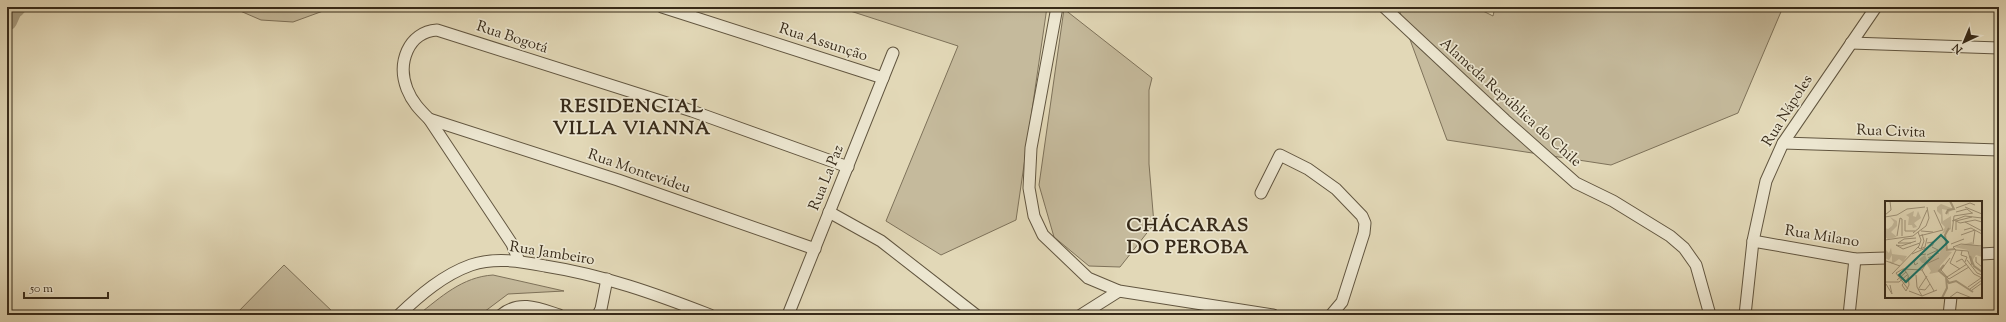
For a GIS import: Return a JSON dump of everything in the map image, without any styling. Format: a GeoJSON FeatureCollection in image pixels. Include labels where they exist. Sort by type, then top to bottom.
{"type":"FeatureCollection","features":[{"type":"Feature","properties":{"kind":"street","name":"Rua Assunção"},"geometry":{"type":"LineString","coordinates":[[662,7],[883,78]]}},
{"type":"Feature","properties":{"kind":"street"},"geometry":{"type":"LineString","coordinates":[[1057,7],[1031,148],[1029,188],[1034,216],[1043,235],[1064,257],[1088,278],[1119,291],[1272,315]]}},
{"type":"Feature","properties":{"kind":"street","name":"Alameda República do Chile"},"geometry":{"type":"LineString","coordinates":[[1384,7],[1505,120],[1572,179],[1670,236],[1684,248],[1696,265],[1710,315]]}},
{"type":"Feature","properties":{"kind":"street","name":"Rua Nápoles"},"geometry":{"type":"LineString","coordinates":[[1745,315],[1753,241],[1766,181],[1783,143],[1876,7]]}},
{"type":"Feature","properties":{"kind":"street","name":"Rua Bogotá"},"geometry":{"type":"LineString","coordinates":[[519,261],[512,244],[429,119],[417,107],[406,88],[404,62],[408,47],[417,36],[426,31],[438,30],[692,111],[848,167]]}},
{"type":"Feature","properties":{"kind":"street"},"geometry":{"type":"LineString","coordinates":[[1851,43],[1999,48]]}},
{"type":"Feature","properties":{"kind":"street","name":"Rua La Paz"},"geometry":{"type":"LineString","coordinates":[[788,315],[894,53]]}},
{"type":"Feature","properties":{"kind":"street","name":"Rua Montevideu"},"geometry":{"type":"LineString","coordinates":[[429,119],[618,180],[815,249]]}},
{"type":"Feature","properties":{"kind":"street","name":"Rua Civita"},"geometry":{"type":"LineString","coordinates":[[1783,143],[1999,150]]}},
{"type":"Feature","properties":{"kind":"street"},"geometry":{"type":"LineString","coordinates":[[1261,193],[1280,155],[1314,173],[1336,189],[1362,216],[1365,223],[1364,233],[1342,302],[1331,315]]}},
{"type":"Feature","properties":{"kind":"street"},"geometry":{"type":"LineString","coordinates":[[830,212],[881,241],[976,315]]}},
{"type":"Feature","properties":{"kind":"street","name":"Rua Milano"},"geometry":{"type":"LineString","coordinates":[[1753,241],[1855,259],[1885,258]]}},
{"type":"Feature","properties":{"kind":"street"},"geometry":{"type":"LineString","coordinates":[[1982,254],[1999,253]]}},
{"type":"Feature","properties":{"kind":"street"},"geometry":{"type":"LineString","coordinates":[[1849,315],[1855,259]]}},
{"type":"Feature","properties":{"kind":"street","name":"Rua Jambeiro"},"geometry":{"type":"LineString","coordinates":[[399,315],[429,289],[451,274],[472,265],[498,260],[519,261],[584,272],[710,315]]}},
{"type":"Feature","properties":{"kind":"street"},"geometry":{"type":"LineString","coordinates":[[598,315],[601,310],[607,279]]}},
{"type":"Feature","properties":{"kind":"street"},"geometry":{"type":"LineString","coordinates":[[1081,315],[1119,291]]}},
{"type":"Feature","properties":{"kind":"street"},"geometry":{"type":"LineString","coordinates":[[1949,315],[1951,298]]}},
{"type":"Feature","properties":{"kind":"street"},"geometry":{"type":"LineString","coordinates":[[501,315],[510,309],[523,305],[535,307],[559,315]]}},
{"type":"Feature","properties":{"kind":"shaded area"},"geometry":{"type":"Polygon","coordinates":[[[231,7],[334,7],[293,22],[261,20],[231,7]]]}},
{"type":"Feature","properties":{"kind":"shaded area"},"geometry":{"type":"Polygon","coordinates":[[[838,7],[1047,7],[1016,220],[941,255],[886,221],[958,46],[838,7]]]}},
{"type":"Feature","properties":{"kind":"shaded area"},"geometry":{"type":"Polygon","coordinates":[[[1398,7],[1475,7],[1493,16],[1495,7],[1783,7],[1738,113],[1611,165],[1447,140],[1398,7]]]}},
{"type":"Feature","properties":{"kind":"shaded area"},"geometry":{"type":"Polygon","coordinates":[[[1064,9],[1152,78],[1149,90],[1149,164],[1154,224],[1120,267],[1089,266],[1054,237],[1039,185],[1064,9]]]}},
{"type":"Feature","properties":{"kind":"shaded area"},"geometry":{"type":"Polygon","coordinates":[[[284,265],[336,315],[235,315],[284,265]]]}},
{"type":"Feature","properties":{"kind":"shaded area"},"geometry":{"type":"Polygon","coordinates":[[[493,275],[564,291],[508,294],[480,315],[418,315],[452,289],[471,280],[493,275]]]}},
{"type":"Feature","properties":{"kind":"waterway"},"geometry":{"type":"LineString","coordinates":[[7,21],[12,10],[16,7]]}},
{"type":"Feature","properties":{"kind":"district","name":"RESIDENCIAL VILLA VIANNA"},"geometry":{"type":"Point","coordinates":[632,118]}},
{"type":"Feature","properties":{"kind":"district","name":"CHÁCARAS DO PEROBA"},"geometry":{"type":"Point","coordinates":[1188,237]}}]}
